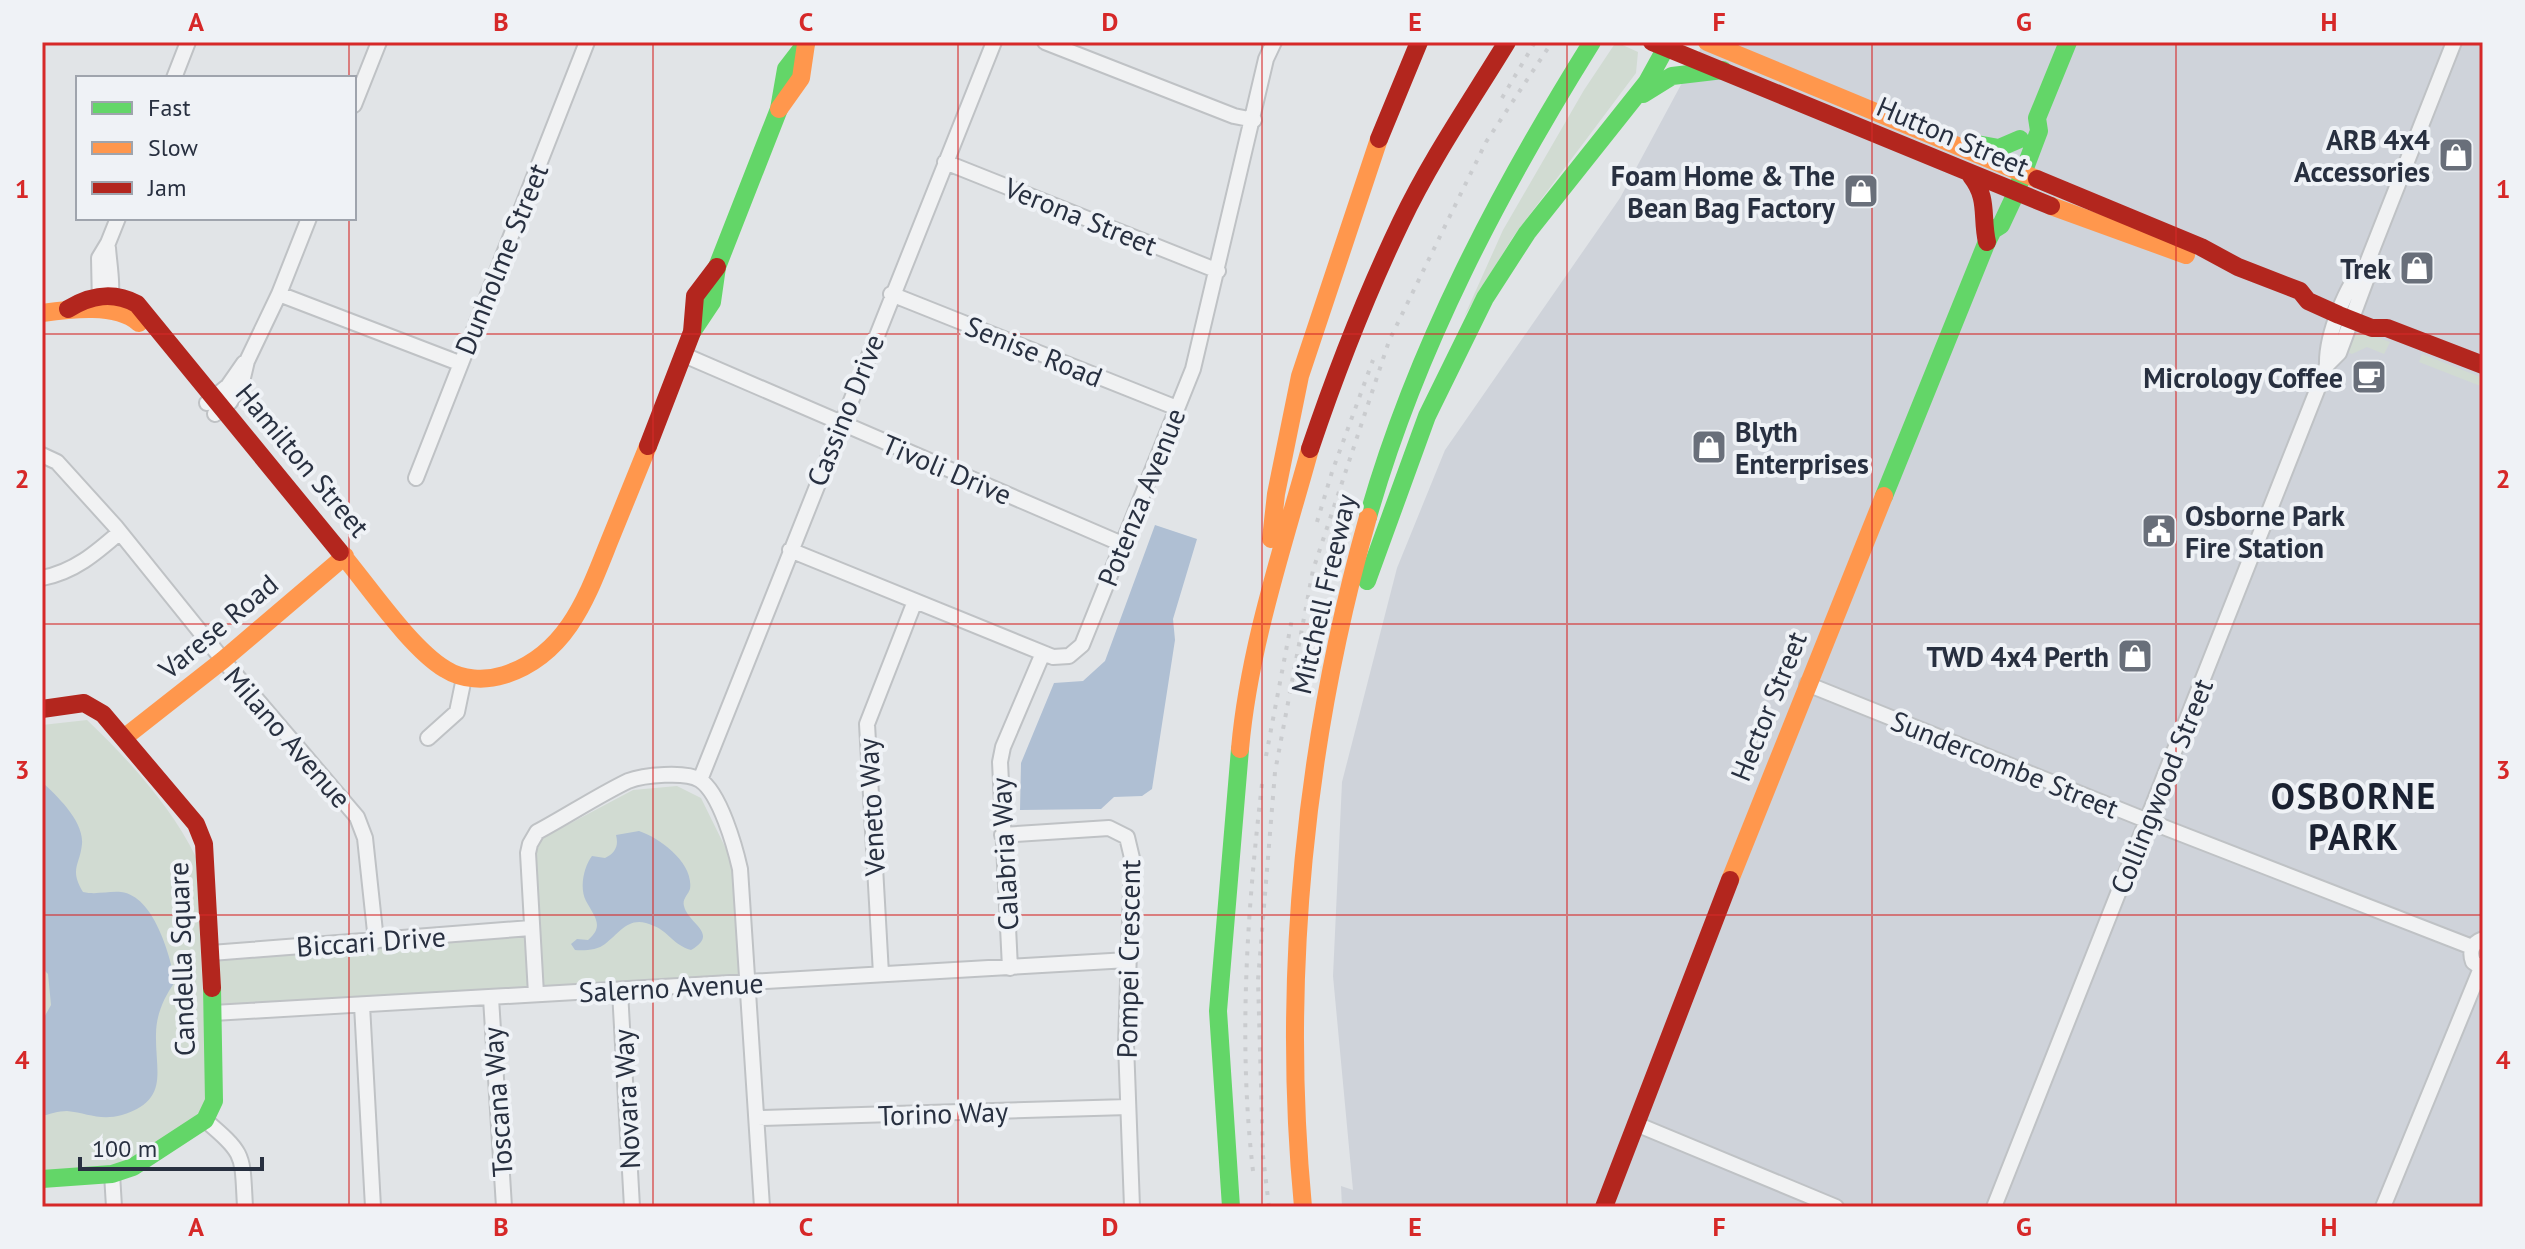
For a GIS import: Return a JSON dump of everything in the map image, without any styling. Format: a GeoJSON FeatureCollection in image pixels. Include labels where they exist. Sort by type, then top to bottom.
{"type":"FeatureCollection","features":[{"type":"Feature","properties":{"kind":"main road","name":"Hamilton Street"},"geometry":{"type":"LineString","coordinates":[[104,302],[128,298],[144,310],[215,405],[341,559],[398,627],[440,669],[463,684],[490,680],[529,665],[545,654],[573,625],[584,604],[692,332],[712,302],[717,267],[779,109],[801,78],[806,42]]}},
{"type":"Feature","properties":{"kind":"main road"},"geometry":{"type":"LineString","coordinates":[[1259,638],[1276,494],[1300,376],[1382,130],[1419,42]]}},
{"type":"Feature","properties":{"kind":"main road","name":"Mitchell Freeway"},"geometry":{"type":"LineString","coordinates":[[1231,1207],[1218,1011],[1243,717],[1259,638],[1310,447],[1348,344],[1402,220],[1441,149],[1507,42]]}},
{"type":"Feature","properties":{"kind":"main road","name":"Mitchell Freeway"},"geometry":{"type":"LineString","coordinates":[[1303,1207],[1295,1132],[1293,1019],[1297,938],[1304,859],[1344,605],[1364,529],[1416,378],[1512,173],[1592,42]]}},
{"type":"Feature","properties":{"kind":"main road","name":"Hutton Street"},"geometry":{"type":"LineString","coordinates":[[1707,42],[1730,48],[2201,247],[2238,267],[2300,291],[2311,288],[2347,311],[2376,315],[2387,328],[2483,365]]}},
{"type":"Feature","properties":{"kind":"main road","name":"Hector Street"},"geometry":{"type":"LineString","coordinates":[[1604,1207],[1807,684],[1990,236],[2001,225],[2016,170],[2039,131],[2037,118],[2068,42]]}},
{"type":"Feature","properties":{"kind":"main road"},"geometry":{"type":"LineString","coordinates":[[1326,706],[1403,472],[1465,334],[1509,258],[1631,104],[1667,48]]}},
{"type":"Feature","properties":{"kind":"main road","name":"Hutton Street"},"geometry":{"type":"LineString","coordinates":[[1667,48],[1971,176],[2183,254],[2238,267]]}},
{"type":"Feature","properties":{"kind":"main road"},"geometry":{"type":"LineString","coordinates":[[1631,104],[1667,78],[1708,75],[1723,70]]}},
{"type":"Feature","properties":{"kind":"main road","name":"Hector Street"},"geometry":{"type":"LineString","coordinates":[[2016,170],[2020,139],[2026,125],[2037,118]]}},
{"type":"Feature","properties":{"kind":"main road"},"geometry":{"type":"LineString","coordinates":[[1944,141],[1968,140],[2003,149],[2020,139]]}},
{"type":"Feature","properties":{"kind":"main road"},"geometry":{"type":"LineString","coordinates":[[1971,176],[1983,189],[1986,202],[1982,225],[1990,236]]}},
{"type":"Feature","properties":{"kind":"main road"},"geometry":{"type":"LineString","coordinates":[[42,313],[68,309],[79,301],[104,302]]}},
{"type":"Feature","properties":{"kind":"main road","name":"Varese Road"},"geometry":{"type":"LineString","coordinates":[[125,737],[223,660],[341,559]]}},
{"type":"Feature","properties":{"kind":"main road","name":"Candella Square"},"geometry":{"type":"LineString","coordinates":[[42,709],[84,703],[103,714],[196,824],[204,844],[211,953],[214,1101],[205,1120]]}},
{"type":"Feature","properties":{"kind":"main road"},"geometry":{"type":"LineString","coordinates":[[42,1179],[112,1174],[133,1167],[205,1120]]}},
{"type":"Feature","properties":{"kind":"street"},"geometry":{"type":"LineString","coordinates":[[175,76],[188,42]]}},
{"type":"Feature","properties":{"kind":"street"},"geometry":{"type":"LineString","coordinates":[[356,100],[379,42]]}},
{"type":"Feature","properties":{"kind":"street","name":"Dunholme Street"},"geometry":{"type":"LineString","coordinates":[[416,478],[587,42]]}},
{"type":"Feature","properties":{"kind":"street","name":"Cassino Drive"},"geometry":{"type":"LineString","coordinates":[[700,780],[891,294],[994,42]]}},
{"type":"Feature","properties":{"kind":"street"},"geometry":{"type":"LineString","coordinates":[[1045,42],[1081,48],[1234,116],[1254,120]]}},
{"type":"Feature","properties":{"kind":"street","name":"Potenza Avenue"},"geometry":{"type":"LineString","coordinates":[[1043,653],[1053,657],[1069,656],[1082,645],[1193,369],[1266,59],[1274,42]]}},
{"type":"Feature","properties":{"kind":"street","name":"Collingwood Street"},"geometry":{"type":"LineString","coordinates":[[1994,1207],[2327,365],[2339,353],[2347,311],[2360,270],[2367,263],[2454,42]]}},
{"type":"Feature","properties":{"kind":"street","name":"Verona Street"},"geometry":{"type":"LineString","coordinates":[[945,162],[1218,271]]}},
{"type":"Feature","properties":{"kind":"street"},"geometry":{"type":"LineString","coordinates":[[104,302],[99,258],[117,220]]}},
{"type":"Feature","properties":{"kind":"street"},"geometry":{"type":"LineString","coordinates":[[215,405],[239,367],[247,361],[279,294],[308,220]]}},
{"type":"Feature","properties":{"kind":"street"},"geometry":{"type":"LineString","coordinates":[[279,294],[459,363]]}},
{"type":"Feature","properties":{"kind":"street","name":"Senise Road"},"geometry":{"type":"LineString","coordinates":[[891,294],[1177,408]]}},
{"type":"Feature","properties":{"kind":"street","name":"Tivoli Drive"},"geometry":{"type":"LineString","coordinates":[[684,355],[1122,544]]}},
{"type":"Feature","properties":{"kind":"street","name":"Milano Avenue"},"geometry":{"type":"LineString","coordinates":[[42,455],[57,462],[120,532],[223,660],[357,817],[365,838],[376,941]]}},
{"type":"Feature","properties":{"kind":"street"},"geometry":{"type":"LineString","coordinates":[[42,578],[64,574],[93,556],[120,532]]}},
{"type":"Feature","properties":{"kind":"street"},"geometry":{"type":"LineString","coordinates":[[790,550],[1043,653]]}},
{"type":"Feature","properties":{"kind":"street","name":"Veneto Way"},"geometry":{"type":"LineString","coordinates":[[881,974],[867,724],[915,601]]}},
{"type":"Feature","properties":{"kind":"street","name":"Calabria Way"},"geometry":{"type":"LineString","coordinates":[[1010,968],[1000,762],[1043,653]]}},
{"type":"Feature","properties":{"kind":"street"},"geometry":{"type":"LineString","coordinates":[[428,738],[457,712],[463,684]]}},
{"type":"Feature","properties":{"kind":"street","name":"Sundercombe Street"},"geometry":{"type":"LineString","coordinates":[[1807,684],[2148,821],[2478,943]]}},
{"type":"Feature","properties":{"kind":"street"},"geometry":{"type":"LineString","coordinates":[[536,994],[528,853],[537,832],[631,780],[662,775],[687,775],[700,780],[715,799],[735,845],[740,869],[762,1207]]}},
{"type":"Feature","properties":{"kind":"street","name":"Pompei Crescent"},"geometry":{"type":"LineString","coordinates":[[1002,835],[1109,828],[1127,837],[1132,858],[1126,1044],[1132,1207]]}},
{"type":"Feature","properties":{"kind":"street","name":"Biccari Drive"},"geometry":{"type":"LineString","coordinates":[[211,953],[531,928]]}},
{"type":"Feature","properties":{"kind":"street"},"geometry":{"type":"LineString","coordinates":[[2383,1207],[2482,968],[2473,962],[2478,943]]}},
{"type":"Feature","properties":{"kind":"street","name":"Salerno Avenue"},"geometry":{"type":"LineString","coordinates":[[213,1013],[1128,960]]}},
{"type":"Feature","properties":{"kind":"street","name":"Novara Way"},"geometry":{"type":"LineString","coordinates":[[620,991],[632,1207]]}},
{"type":"Feature","properties":{"kind":"street","name":"Toscana Way"},"geometry":{"type":"LineString","coordinates":[[491,998],[504,1207]]}},
{"type":"Feature","properties":{"kind":"street"},"geometry":{"type":"LineString","coordinates":[[362,1005],[373,1207]]}},
{"type":"Feature","properties":{"kind":"street","name":"Torino Way"},"geometry":{"type":"LineString","coordinates":[[758,1118],[1128,1107]]}},
{"type":"Feature","properties":{"kind":"street"},"geometry":{"type":"LineString","coordinates":[[205,1120],[234,1144],[242,1159],[245,1207]]}},
{"type":"Feature","properties":{"kind":"street"},"geometry":{"type":"LineString","coordinates":[[1636,1124],[1836,1207]]}},
{"type":"Feature","properties":{"kind":"street"},"geometry":{"type":"LineString","coordinates":[[112,1174],[114,1207]]}},
{"type":"Feature","properties":{"kind":"shaded area"},"geometry":{"type":"Polygon","coordinates":[[[1616,42],[1638,52],[1636,73],[1513,237],[1464,317],[1503,230],[1584,90],[1616,42]]]}},
{"type":"Feature","properties":{"kind":"shaded area","name":"OSBORNE PARK"},"geometry":{"type":"Polygon","coordinates":[[[1704,42],[2483,42],[2483,1207],[1342,1207],[1341,1186],[1353,1190],[1333,976],[1342,782],[1397,568],[1445,450],[1620,198],[1704,42]]]}},
{"type":"Feature","properties":{"kind":"shaded area"},"geometry":{"type":"Polygon","coordinates":[[[2356,334],[2368,334],[2390,342],[2384,354],[2367,347],[2352,354],[2347,352],[2356,334]]]}},
{"type":"Feature","properties":{"kind":"shaded area"},"geometry":{"type":"Polygon","coordinates":[[[2422,354],[2483,378],[2483,387],[2419,362],[2422,354]]]}},
{"type":"Feature","properties":{"kind":"shaded area"},"geometry":{"type":"Polygon","coordinates":[[[87,720],[148,784],[196,857],[208,1099],[203,1113],[116,1168],[42,1174],[42,725],[87,720]]]}},
{"type":"Feature","properties":{"kind":"shaded area"},"geometry":{"type":"Polygon","coordinates":[[[677,786],[701,798],[733,863],[743,983],[539,994],[533,877],[537,841],[633,790],[677,786]]]}},
{"type":"Feature","properties":{"kind":"shaded area"},"geometry":{"type":"Polygon","coordinates":[[[528,935],[532,996],[217,1011],[214,956],[528,935]]]}},
{"type":"Feature","properties":{"kind":"water"},"geometry":{"type":"Polygon","coordinates":[[[1155,525],[1197,539],[1173,619],[1175,640],[1152,789],[1142,796],[1114,797],[1101,809],[1020,810],[1021,763],[1054,683],[1083,681],[1105,661],[1155,525]]]}},
{"type":"Feature","properties":{"kind":"water"},"geometry":{"type":"Polygon","coordinates":[[[42,782],[55,794],[79,827],[82,844],[76,872],[83,892],[121,892],[143,904],[158,928],[173,971],[175,982],[157,1020],[157,1083],[154,1093],[137,1109],[114,1117],[67,1111],[42,1116],[42,1021],[51,1005],[48,974],[42,968],[42,782]]]}},
{"type":"Feature","properties":{"kind":"water"},"geometry":{"type":"Polygon","coordinates":[[[639,831],[674,853],[687,870],[690,889],[684,906],[703,933],[703,938],[691,950],[659,928],[638,922],[626,926],[599,948],[575,950],[571,944],[577,939],[588,940],[597,925],[583,890],[583,877],[589,860],[592,856],[605,858],[611,854],[616,846],[616,835],[639,831]]]}},
{"type":"Feature","properties":{"kind":"railway"},"geometry":{"type":"LineString","coordinates":[[1502,98],[1535,42]]}},
{"type":"Feature","properties":{"kind":"railway"},"geometry":{"type":"LineString","coordinates":[[1269,1207],[1263,1156],[1258,980],[1275,772],[1313,570],[1389,341],[1486,142],[1552,42]]}},
{"type":"Feature","properties":{"kind":"railway"},"geometry":{"type":"LineString","coordinates":[[1317,522],[1373,360]]}},
{"type":"Feature","properties":{"kind":"railway"},"geometry":{"type":"LineString","coordinates":[[1266,756],[1292,619]]}},
{"type":"Feature","properties":{"kind":"railway"},"geometry":{"type":"LineString","coordinates":[[1253,1171],[1246,1075],[1246,978],[1262,784]]}},
{"type":"Feature","properties":{"kind":"traffic: fast"},"geometry":{"type":"LineString","coordinates":[[1368,517],[1410,392],[1463,272],[1525,155],[1592,42]]}},
{"type":"Feature","properties":{"kind":"traffic: fast"},"geometry":{"type":"LineString","coordinates":[[1367,581],[1427,416],[1485,298],[1527,233],[1647,82],[1669,42]]}},
{"type":"Feature","properties":{"kind":"traffic: fast"},"geometry":{"type":"LineString","coordinates":[[2019,184],[2039,131],[2037,118],[2068,42]]}},
{"type":"Feature","properties":{"kind":"traffic: fast"},"geometry":{"type":"LineString","coordinates":[[692,332],[712,302],[717,267],[779,109],[786,69],[806,43]]}},
{"type":"Feature","properties":{"kind":"traffic: fast"},"geometry":{"type":"LineString","coordinates":[[1643,94],[1672,76],[1723,70]]}},
{"type":"Feature","properties":{"kind":"traffic: fast"},"geometry":{"type":"LineString","coordinates":[[1977,144],[1999,148],[2020,139]]}},
{"type":"Feature","properties":{"kind":"traffic: fast"},"geometry":{"type":"LineString","coordinates":[[1884,496],[1986,244],[1993,230],[2001,225],[2016,193]]}},
{"type":"Feature","properties":{"kind":"traffic: fast"},"geometry":{"type":"LineString","coordinates":[[1231,1207],[1218,1011],[1240,749]]}},
{"type":"Feature","properties":{"kind":"traffic: fast"},"geometry":{"type":"LineString","coordinates":[[42,1179],[112,1174],[133,1167],[205,1120],[214,1101],[212,988]]}},
{"type":"Feature","properties":{"kind":"traffic: slow"},"geometry":{"type":"LineString","coordinates":[[1707,42],[2037,179]]}},
{"type":"Feature","properties":{"kind":"traffic: slow"},"geometry":{"type":"LineString","coordinates":[[1726,42],[1733,53]]}},
{"type":"Feature","properties":{"kind":"traffic: slow"},"geometry":{"type":"LineString","coordinates":[[779,109],[801,78],[806,44]]}},
{"type":"Feature","properties":{"kind":"traffic: slow"},"geometry":{"type":"LineString","coordinates":[[1271,539],[1276,494],[1300,376],[1379,139]]}},
{"type":"Feature","properties":{"kind":"traffic: slow"},"geometry":{"type":"LineString","coordinates":[[2051,206],[2186,255]]}},
{"type":"Feature","properties":{"kind":"traffic: slow"},"geometry":{"type":"LineString","coordinates":[[42,313],[106,310],[118,312],[139,323]]}},
{"type":"Feature","properties":{"kind":"traffic: slow"},"geometry":{"type":"LineString","coordinates":[[340,552],[404,631],[445,669],[481,679],[504,675],[544,654],[572,622],[592,583],[648,446]]}},
{"type":"Feature","properties":{"kind":"traffic: slow"},"geometry":{"type":"LineString","coordinates":[[1240,749],[1259,635],[1310,449]]}},
{"type":"Feature","properties":{"kind":"traffic: slow"},"geometry":{"type":"LineString","coordinates":[[1730,880],[1884,496]]}},
{"type":"Feature","properties":{"kind":"traffic: slow"},"geometry":{"type":"LineString","coordinates":[[1303,1207],[1295,1034],[1297,946],[1304,859],[1328,687],[1368,517]]}},
{"type":"Feature","properties":{"kind":"traffic: slow"},"geometry":{"type":"LineString","coordinates":[[125,737],[223,660],[345,556]]}},
{"type":"Feature","properties":{"kind":"traffic: jam"},"geometry":{"type":"LineString","coordinates":[[1379,139],[1419,42]]}},
{"type":"Feature","properties":{"kind":"traffic: jam"},"geometry":{"type":"LineString","coordinates":[[1310,449],[1352,334],[1401,222],[1438,153],[1507,42]]}},
{"type":"Feature","properties":{"kind":"traffic: jam"},"geometry":{"type":"LineString","coordinates":[[1652,42],[2051,206]]}},
{"type":"Feature","properties":{"kind":"traffic: jam"},"geometry":{"type":"LineString","coordinates":[[1971,176],[1982,200],[1987,242]]}},
{"type":"Feature","properties":{"kind":"traffic: jam"},"geometry":{"type":"LineString","coordinates":[[2037,179],[2300,291],[2308,301],[2339,315],[2372,328],[2387,328],[2483,365]]}},
{"type":"Feature","properties":{"kind":"traffic: jam"},"geometry":{"type":"LineString","coordinates":[[648,446],[692,332],[695,296],[717,267]]}},
{"type":"Feature","properties":{"kind":"traffic: jam"},"geometry":{"type":"LineString","coordinates":[[68,309],[102,296],[119,297],[137,304],[340,552]]}},
{"type":"Feature","properties":{"kind":"traffic: jam"},"geometry":{"type":"LineString","coordinates":[[42,709],[84,703],[103,714],[196,824],[204,844],[212,988]]}},
{"type":"Feature","properties":{"kind":"traffic: jam"},"geometry":{"type":"LineString","coordinates":[[1604,1207],[1730,880]]}},
{"type":"Feature","properties":{"kind":"place","name":"ARB 4x4 Accessories"},"geometry":{"type":"Point","coordinates":[2456,155]}},
{"type":"Feature","properties":{"kind":"place","name":"Foam Home & The Bean Bag Factory"},"geometry":{"type":"Point","coordinates":[1861,191]}},
{"type":"Feature","properties":{"kind":"place","name":"Trek"},"geometry":{"type":"Point","coordinates":[2417,268]}},
{"type":"Feature","properties":{"kind":"place","name":"Micrology Coffee"},"geometry":{"type":"Point","coordinates":[2369,377]}},
{"type":"Feature","properties":{"kind":"place","name":"Blyth Enterprises"},"geometry":{"type":"Point","coordinates":[1709,447]}},
{"type":"Feature","properties":{"kind":"place","name":"Osborne Park Fire Station"},"geometry":{"type":"Point","coordinates":[2159,531]}},
{"type":"Feature","properties":{"kind":"place","name":"TWD 4x4 Perth"},"geometry":{"type":"Point","coordinates":[2135,656]}},
{"type":"Feature","properties":{"kind":"district","name":"OSBORNE PARK"},"geometry":{"type":"Point","coordinates":[2354,816]}}]}
